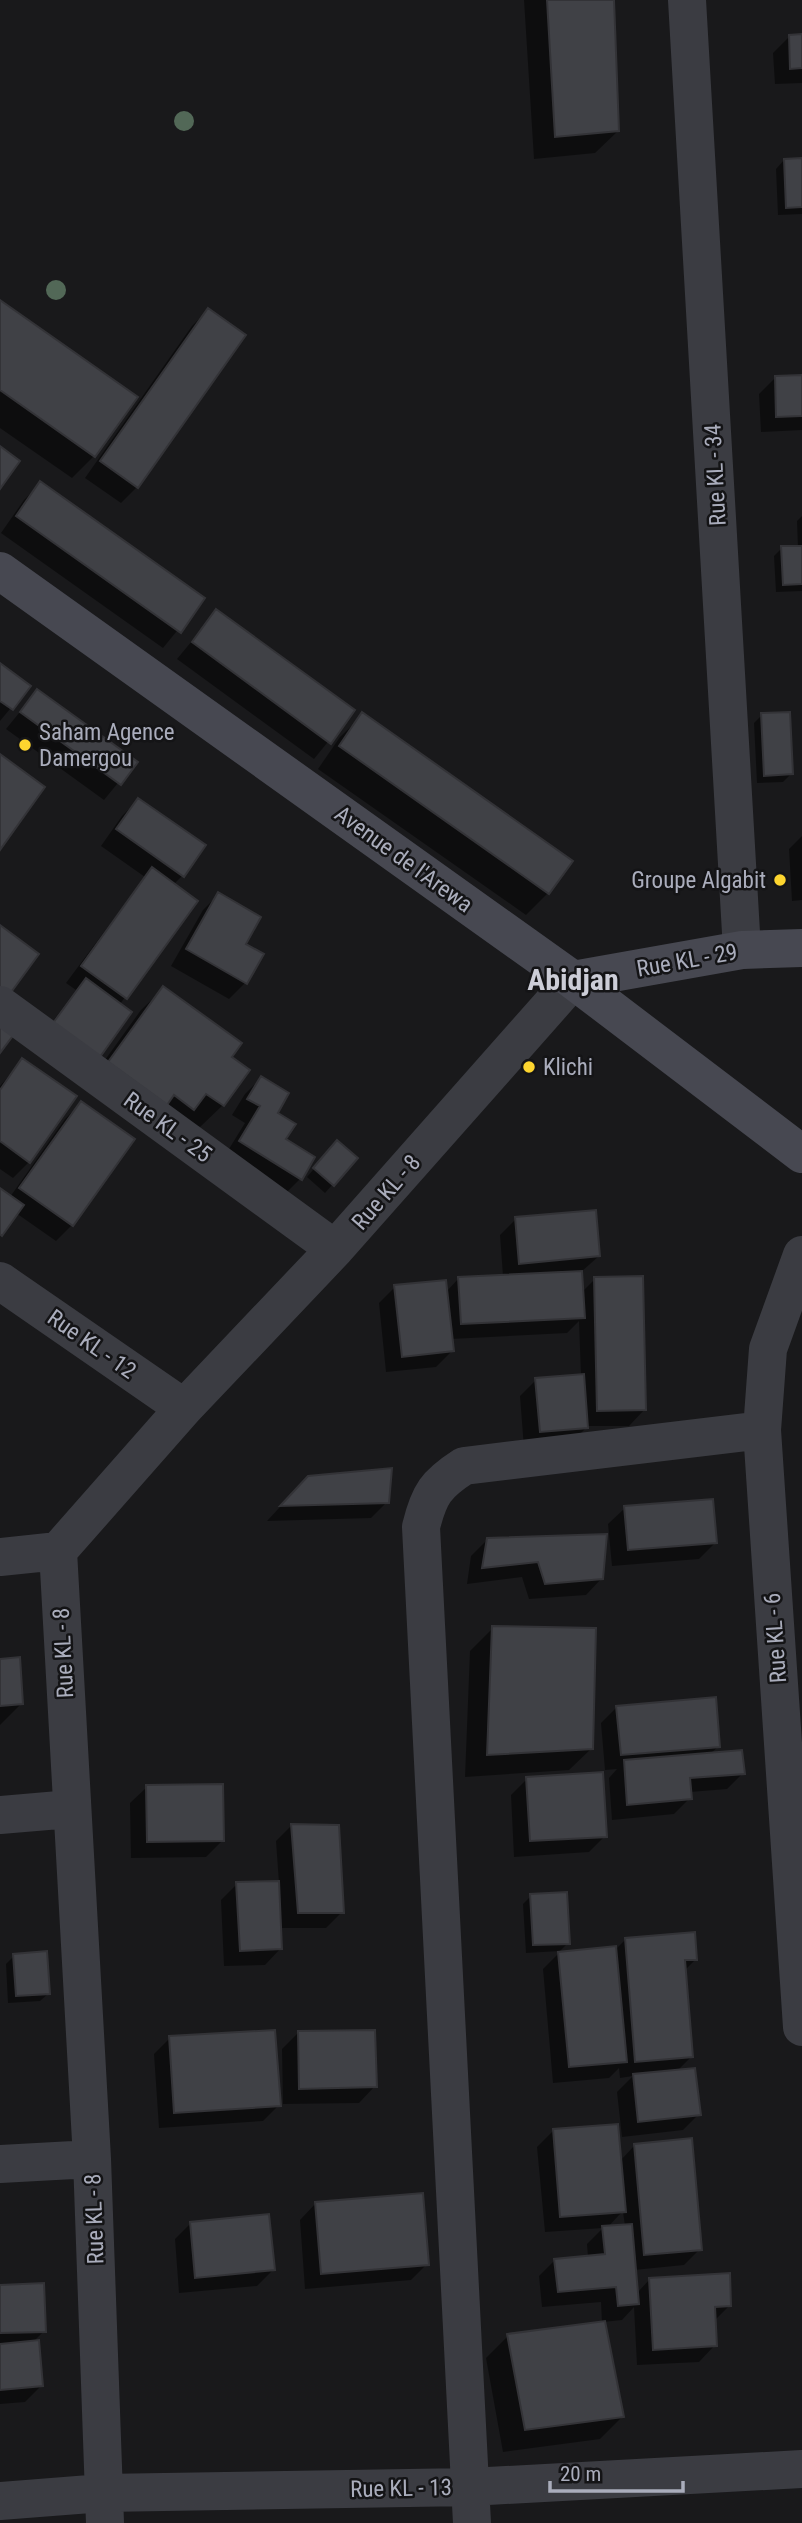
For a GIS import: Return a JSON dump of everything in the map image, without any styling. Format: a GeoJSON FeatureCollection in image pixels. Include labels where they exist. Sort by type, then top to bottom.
{"type":"FeatureCollection","features":[{"type":"Feature","properties":{"kind":"street","name":"Rue KL - 34"},"geometry":{"type":"LineString","coordinates":[[687,0],[742,950]]}},
{"type":"Feature","properties":{"kind":"street","name":"Avenue de l'Arewa"},"geometry":{"type":"LineString","coordinates":[[0,571],[573,980],[802,1154]]}},
{"type":"Feature","properties":{"kind":"street","name":"Rue KL - 29"},"geometry":{"type":"LineString","coordinates":[[573,980],[742,950],[802,948]]}},
{"type":"Feature","properties":{"kind":"street","name":"Rue KL - 8"},"geometry":{"type":"LineString","coordinates":[[104,2508],[92,2159],[58,1551],[184,1408],[335,1249],[573,980]]}},
{"type":"Feature","properties":{"kind":"street","name":"Rue KL - 25"},"geometry":{"type":"LineString","coordinates":[[0,1005],[335,1249]]}},
{"type":"Feature","properties":{"kind":"street","name":"Rue KL - 6"},"geometry":{"type":"LineString","coordinates":[[802,1255],[768,1349],[762,1430],[793,1783],[802,2027]]}},
{"type":"Feature","properties":{"kind":"street","name":"Rue KL - 12"},"geometry":{"type":"LineString","coordinates":[[0,1281],[184,1408]]}},
{"type":"Feature","properties":{"kind":"street"},"geometry":{"type":"LineString","coordinates":[[471,2505],[421,1527],[426,1503],[440,1482],[464,1466],[762,1430]]}},
{"type":"Feature","properties":{"kind":"street"},"geometry":{"type":"LineString","coordinates":[[0,1557],[58,1551]]}},
{"type":"Feature","properties":{"kind":"street"},"geometry":{"type":"LineString","coordinates":[[0,1815],[71,1809]]}},
{"type":"Feature","properties":{"kind":"street"},"geometry":{"type":"LineString","coordinates":[[0,2164],[92,2159]]}},
{"type":"Feature","properties":{"kind":"street","name":"Rue KL - 13"},"geometry":{"type":"LineString","coordinates":[[0,2501],[104,2508],[471,2505],[802,2469]]}},
{"type":"Feature","properties":{"kind":"building"},"geometry":{"type":"Polygon","coordinates":[[[547,0],[614,0],[619,131],[555,137],[547,0]]]}},
{"type":"Feature","properties":{"kind":"building"},"geometry":{"type":"Polygon","coordinates":[[[802,34],[802,68],[790,69],[789,35],[802,34]]]}},
{"type":"Feature","properties":{"kind":"building"},"geometry":{"type":"Polygon","coordinates":[[[802,158],[802,207],[786,208],[784,159],[802,158]]]}},
{"type":"Feature","properties":{"kind":"building"},"geometry":{"type":"Polygon","coordinates":[[[0,300],[138,397],[95,457],[0,390],[0,300]]]}},
{"type":"Feature","properties":{"kind":"building"},"geometry":{"type":"Polygon","coordinates":[[[208,308],[246,335],[138,488],[100,461],[208,308]]]}},
{"type":"Feature","properties":{"kind":"building"},"geometry":{"type":"Polygon","coordinates":[[[802,375],[802,416],[776,417],[775,376],[802,375]]]}},
{"type":"Feature","properties":{"kind":"building"},"geometry":{"type":"Polygon","coordinates":[[[0,446],[20,461],[0,489],[0,446]]]}},
{"type":"Feature","properties":{"kind":"building"},"geometry":{"type":"Polygon","coordinates":[[[40,481],[205,598],[181,633],[16,516],[40,481]]]}},
{"type":"Feature","properties":{"kind":"building"},"geometry":{"type":"Polygon","coordinates":[[[781,546],[802,546],[802,584],[783,585],[781,546]]]}},
{"type":"Feature","properties":{"kind":"building"},"geometry":{"type":"Polygon","coordinates":[[[216,609],[355,710],[331,744],[192,642],[216,609]]]}},
{"type":"Feature","properties":{"kind":"building"},"geometry":{"type":"Polygon","coordinates":[[[0,663],[31,686],[13,710],[0,701],[0,663]]]}},
{"type":"Feature","properties":{"kind":"building"},"geometry":{"type":"Polygon","coordinates":[[[37,689],[138,762],[121,785],[20,712],[37,689]]]}},
{"type":"Feature","properties":{"kind":"building"},"geometry":{"type":"Polygon","coordinates":[[[362,712],[573,861],[549,894],[339,746],[362,712]]]}},
{"type":"Feature","properties":{"kind":"building"},"geometry":{"type":"Polygon","coordinates":[[[790,712],[793,774],[764,776],[761,713],[790,712]]]}},
{"type":"Feature","properties":{"kind":"building"},"geometry":{"type":"Polygon","coordinates":[[[0,754],[45,787],[0,850],[0,754]]]}},
{"type":"Feature","properties":{"kind":"building"},"geometry":{"type":"Polygon","coordinates":[[[138,798],[206,845],[184,877],[116,829],[138,798]]]}},
{"type":"Feature","properties":{"kind":"building"},"geometry":{"type":"Polygon","coordinates":[[[152,867],[198,901],[127,999],[81,966],[152,867]]]}},
{"type":"Feature","properties":{"kind":"building"},"geometry":{"type":"Polygon","coordinates":[[[218,892],[261,917],[246,944],[264,954],[247,984],[186,949],[218,892]]]}},
{"type":"Feature","properties":{"kind":"building"},"geometry":{"type":"Polygon","coordinates":[[[0,925],[39,954],[9,995],[0,988],[0,925]]]}},
{"type":"Feature","properties":{"kind":"building"},"geometry":{"type":"Polygon","coordinates":[[[86,978],[132,1012],[100,1057],[53,1023],[86,978]]]}},
{"type":"Feature","properties":{"kind":"building"},"geometry":{"type":"Polygon","coordinates":[[[163,986],[242,1043],[232,1057],[250,1070],[224,1106],[206,1094],[194,1110],[174,1095],[167,1105],[108,1062],[163,986]]]}},
{"type":"Feature","properties":{"kind":"building"},"geometry":{"type":"Polygon","coordinates":[[[0,1022],[15,1033],[0,1053],[0,1022]]]}},
{"type":"Feature","properties":{"kind":"building"},"geometry":{"type":"Polygon","coordinates":[[[22,1058],[77,1096],[30,1163],[0,1141],[0,1090],[22,1058]]]}},
{"type":"Feature","properties":{"kind":"building"},"geometry":{"type":"Polygon","coordinates":[[[261,1076],[289,1093],[278,1113],[296,1124],[286,1139],[315,1157],[302,1180],[239,1141],[260,1106],[247,1099],[261,1076]]]}},
{"type":"Feature","properties":{"kind":"building"},"geometry":{"type":"Polygon","coordinates":[[[81,1101],[135,1139],[73,1226],[19,1188],[81,1101]]]}},
{"type":"Feature","properties":{"kind":"building"},"geometry":{"type":"Polygon","coordinates":[[[337,1140],[358,1158],[334,1186],[313,1168],[337,1140]]]}},
{"type":"Feature","properties":{"kind":"building"},"geometry":{"type":"Polygon","coordinates":[[[0,1188],[24,1205],[2,1236],[0,1234],[0,1188]]]}},
{"type":"Feature","properties":{"kind":"building"},"geometry":{"type":"Polygon","coordinates":[[[596,1210],[600,1256],[519,1264],[515,1217],[596,1210]]]}},
{"type":"Feature","properties":{"kind":"building"},"geometry":{"type":"Polygon","coordinates":[[[582,1271],[585,1318],[461,1324],[458,1277],[582,1271]]]}},
{"type":"Feature","properties":{"kind":"building"},"geometry":{"type":"Polygon","coordinates":[[[643,1276],[646,1410],[597,1411],[594,1277],[643,1276]]]}},
{"type":"Feature","properties":{"kind":"building"},"geometry":{"type":"Polygon","coordinates":[[[446,1280],[454,1351],[402,1357],[394,1285],[446,1280]]]}},
{"type":"Feature","properties":{"kind":"building"},"geometry":{"type":"Polygon","coordinates":[[[584,1374],[588,1428],[540,1432],[535,1378],[584,1374]]]}},
{"type":"Feature","properties":{"kind":"building"},"geometry":{"type":"Polygon","coordinates":[[[392,1468],[389,1503],[280,1506],[308,1476],[392,1468]]]}},
{"type":"Feature","properties":{"kind":"building"},"geometry":{"type":"Polygon","coordinates":[[[713,1499],[717,1543],[628,1550],[624,1506],[713,1499]]]}},
{"type":"Feature","properties":{"kind":"building"},"geometry":{"type":"Polygon","coordinates":[[[607,1534],[603,1579],[545,1584],[538,1562],[482,1568],[487,1538],[607,1534]]]}},
{"type":"Feature","properties":{"kind":"building"},"geometry":{"type":"Polygon","coordinates":[[[492,1626],[596,1628],[593,1749],[487,1755],[492,1626]]]}},
{"type":"Feature","properties":{"kind":"building"},"geometry":{"type":"Polygon","coordinates":[[[20,1657],[23,1704],[0,1706],[0,1659],[20,1657]]]}},
{"type":"Feature","properties":{"kind":"building"},"geometry":{"type":"Polygon","coordinates":[[[716,1697],[720,1747],[621,1755],[616,1706],[716,1697]]]}},
{"type":"Feature","properties":{"kind":"building"},"geometry":{"type":"Polygon","coordinates":[[[742,1750],[745,1774],[690,1778],[692,1799],[627,1805],[624,1760],[742,1750]]]}},
{"type":"Feature","properties":{"kind":"building"},"geometry":{"type":"Polygon","coordinates":[[[603,1772],[607,1837],[530,1841],[526,1777],[603,1772]]]}},
{"type":"Feature","properties":{"kind":"building"},"geometry":{"type":"Polygon","coordinates":[[[223,1784],[224,1841],[147,1842],[146,1785],[223,1784]]]}},
{"type":"Feature","properties":{"kind":"building"},"geometry":{"type":"Polygon","coordinates":[[[291,1824],[339,1825],[344,1913],[298,1913],[291,1824]]]}},
{"type":"Feature","properties":{"kind":"building"},"geometry":{"type":"Polygon","coordinates":[[[279,1881],[282,1949],[240,1951],[236,1882],[279,1881]]]}},
{"type":"Feature","properties":{"kind":"building"},"geometry":{"type":"Polygon","coordinates":[[[567,1892],[570,1944],[533,1945],[530,1894],[567,1892]]]}},
{"type":"Feature","properties":{"kind":"building"},"geometry":{"type":"Polygon","coordinates":[[[695,1932],[697,1960],[685,1960],[693,2057],[635,2062],[625,1938],[695,1932]]]}},
{"type":"Feature","properties":{"kind":"building"},"geometry":{"type":"Polygon","coordinates":[[[616,1946],[627,2062],[569,2067],[558,1952],[616,1946]]]}},
{"type":"Feature","properties":{"kind":"building"},"geometry":{"type":"Polygon","coordinates":[[[47,1951],[50,1994],[16,1996],[13,1954],[47,1951]]]}},
{"type":"Feature","properties":{"kind":"building"},"geometry":{"type":"Polygon","coordinates":[[[275,2030],[281,2106],[174,2113],[169,2036],[275,2030]]]}},
{"type":"Feature","properties":{"kind":"building"},"geometry":{"type":"Polygon","coordinates":[[[375,2030],[377,2087],[299,2089],[298,2031],[375,2030]]]}},
{"type":"Feature","properties":{"kind":"building"},"geometry":{"type":"Polygon","coordinates":[[[695,2068],[701,2115],[638,2122],[633,2074],[695,2068]]]}},
{"type":"Feature","properties":{"kind":"building"},"geometry":{"type":"Polygon","coordinates":[[[618,2124],[626,2212],[560,2217],[553,2129],[618,2124]]]}},
{"type":"Feature","properties":{"kind":"building"},"geometry":{"type":"Polygon","coordinates":[[[692,2138],[702,2250],[644,2255],[634,2144],[692,2138]]]}},
{"type":"Feature","properties":{"kind":"building"},"geometry":{"type":"Polygon","coordinates":[[[423,2193],[429,2265],[321,2274],[315,2202],[423,2193]]]}},
{"type":"Feature","properties":{"kind":"building"},"geometry":{"type":"Polygon","coordinates":[[[269,2214],[275,2270],[195,2278],[190,2222],[269,2214]]]}},
{"type":"Feature","properties":{"kind":"building"},"geometry":{"type":"Polygon","coordinates":[[[632,2224],[639,2304],[618,2306],[616,2287],[558,2292],[554,2259],[605,2254],[602,2226],[632,2224]]]}},
{"type":"Feature","properties":{"kind":"building"},"geometry":{"type":"Polygon","coordinates":[[[730,2273],[731,2306],[715,2307],[717,2346],[653,2350],[649,2278],[730,2273]]]}},
{"type":"Feature","properties":{"kind":"building"},"geometry":{"type":"Polygon","coordinates":[[[44,2283],[46,2332],[0,2333],[0,2285],[44,2283]]]}},
{"type":"Feature","properties":{"kind":"building"},"geometry":{"type":"Polygon","coordinates":[[[605,2321],[624,2417],[525,2430],[507,2334],[605,2321]]]}},
{"type":"Feature","properties":{"kind":"building"},"geometry":{"type":"Polygon","coordinates":[[[39,2340],[43,2386],[0,2390],[0,2344],[39,2340]]]}},
{"type":"Feature","properties":{"kind":"place","name":"Saham Agence Damergou"},"geometry":{"type":"Point","coordinates":[25,745]}},
{"type":"Feature","properties":{"kind":"place","name":"Groupe Algabit"},"geometry":{"type":"Point","coordinates":[780,880]}},
{"type":"Feature","properties":{"kind":"place","name":"Klichi"},"geometry":{"type":"Point","coordinates":[529,1067]}},
{"type":"Feature","properties":{"kind":"district","name":"Abidjan"},"geometry":{"type":"Point","coordinates":[573,980]}}]}
